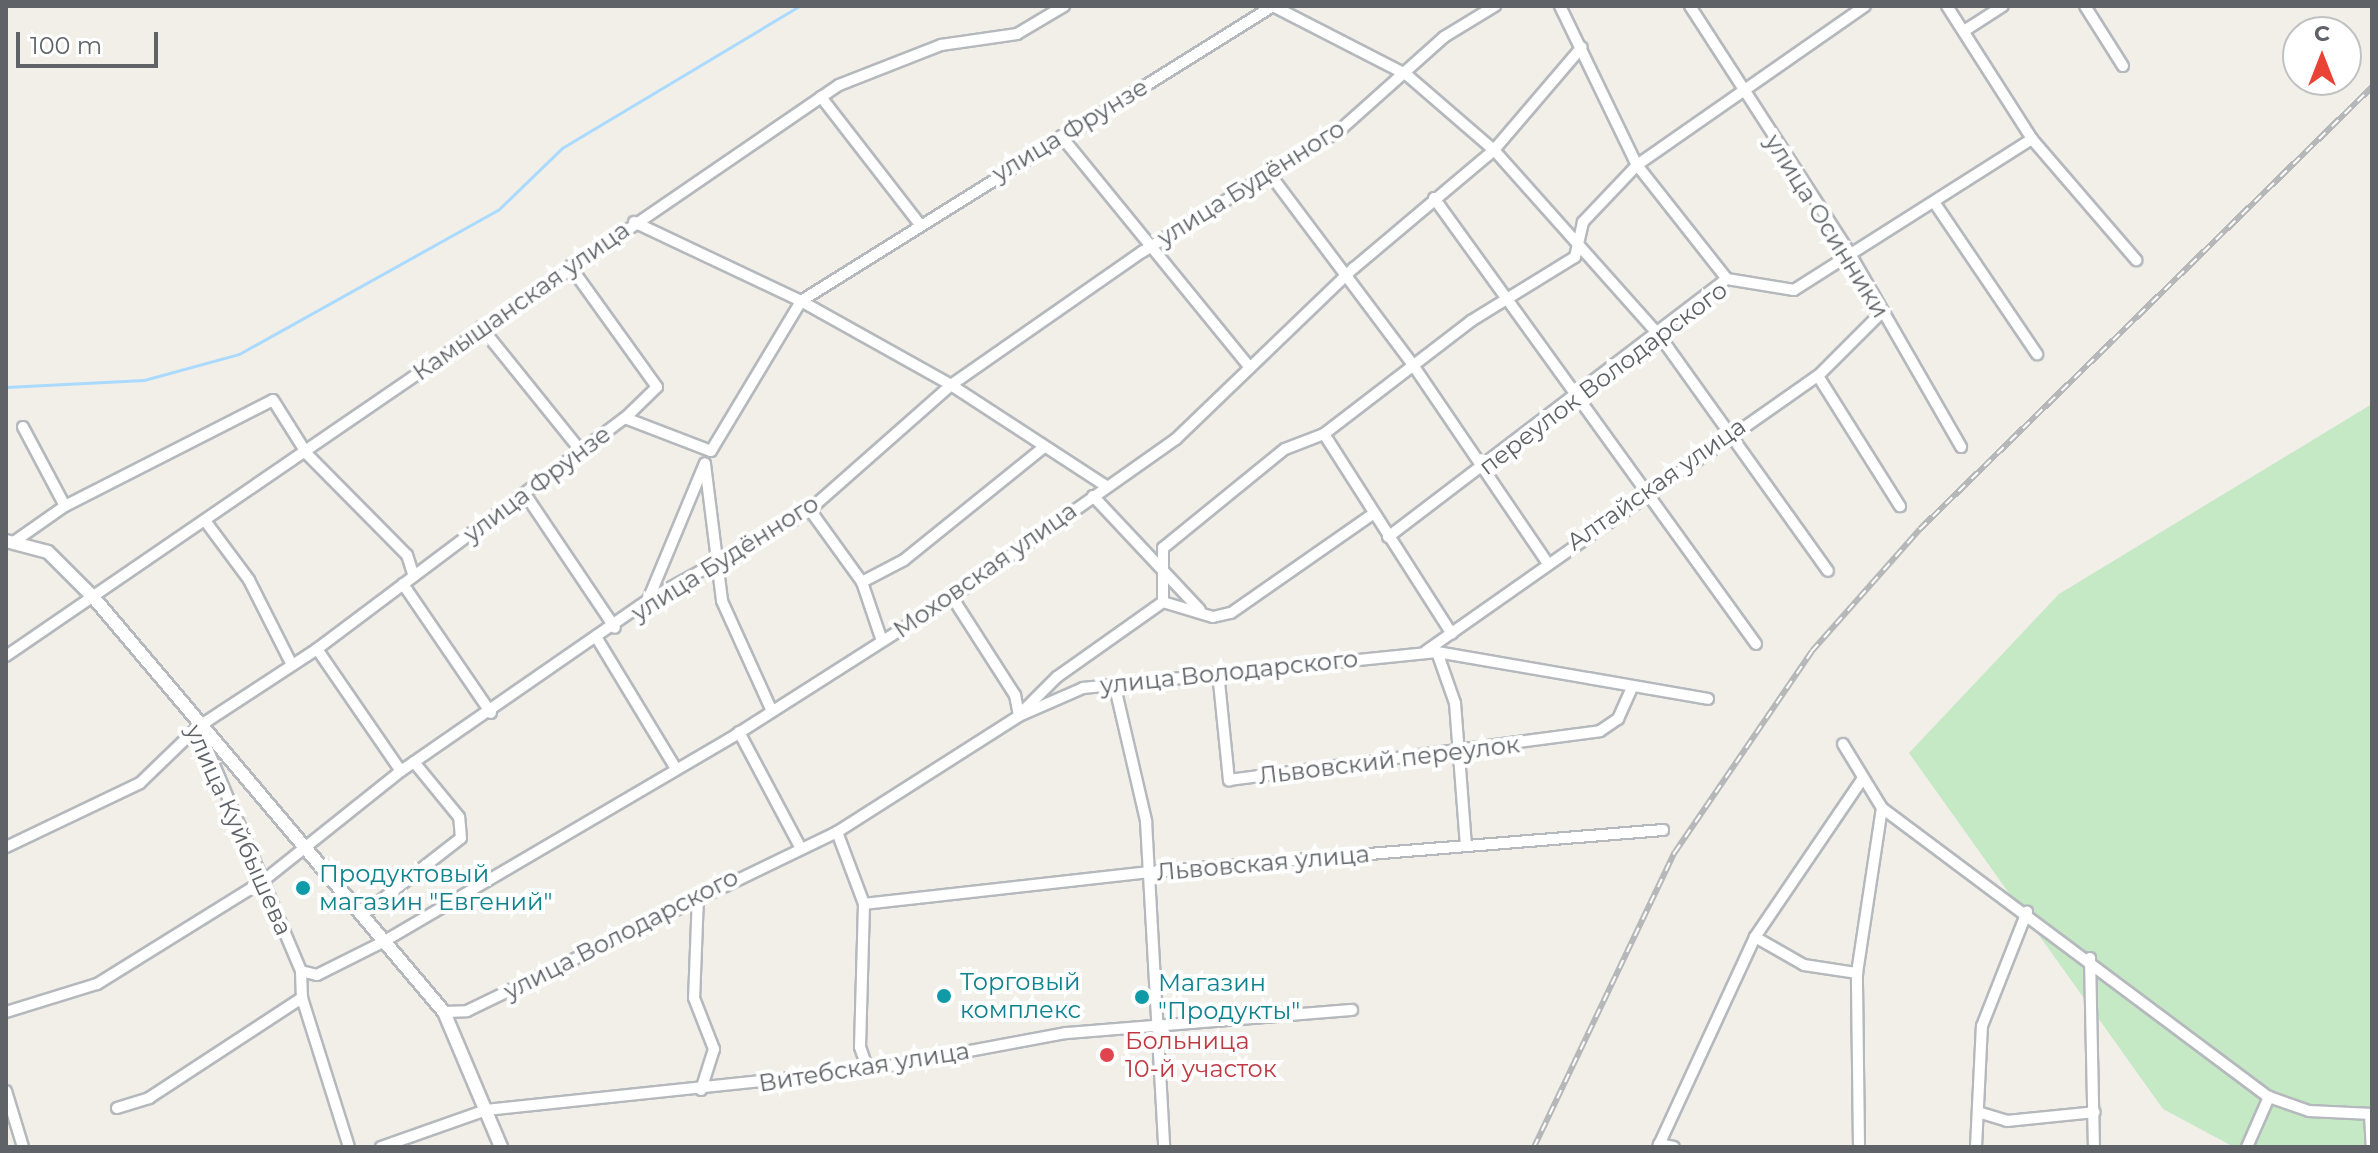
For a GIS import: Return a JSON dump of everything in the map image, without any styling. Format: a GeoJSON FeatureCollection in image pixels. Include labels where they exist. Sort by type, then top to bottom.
{"type":"FeatureCollection","features":[{"type":"Feature","properties":{"kind":"street","name":"Камышанская улица"},"geometry":{"type":"LineString","coordinates":[[6,656],[307,454],[481,327],[821,97],[941,45],[1017,34],[1064,6]]}},
{"type":"Feature","properties":{"kind":"street"},"geometry":{"type":"LineString","coordinates":[[1273,6],[1289,9],[1407,75],[1494,150],[1578,238],[1659,335],[1828,571]]}},
{"type":"Feature","properties":{"kind":"street","name":"улица Фрунзе"},"geometry":{"type":"LineString","coordinates":[[6,847],[140,783],[198,727],[317,649],[625,418],[711,451],[801,301],[918,222],[1273,6]]}},
{"type":"Feature","properties":{"kind":"street","name":"улица Будённого"},"geometry":{"type":"LineString","coordinates":[[6,1012],[97,984],[263,881],[401,771],[598,640],[648,600],[810,510],[951,385],[1153,245],[1269,173],[1407,75],[1444,37],[1495,6]]}},
{"type":"Feature","properties":{"kind":"street"},"geometry":{"type":"LineString","coordinates":[[1560,6],[1637,165],[1727,279]]}},
{"type":"Feature","properties":{"kind":"street","name":"улица Осинники"},"geometry":{"type":"LineString","coordinates":[[1690,6],[1739,91],[1849,252],[1961,447]]}},
{"type":"Feature","properties":{"kind":"street"},"geometry":{"type":"LineString","coordinates":[[1163,602],[1158,565],[1163,548],[1285,449],[1324,434],[1413,365],[1575,257],[1583,222],[1637,165],[1865,6]]}},
{"type":"Feature","properties":{"kind":"street"},"geometry":{"type":"LineString","coordinates":[[1947,6],[2032,139],[2136,260]]}},
{"type":"Feature","properties":{"kind":"street"},"geometry":{"type":"LineString","coordinates":[[1964,31],[2003,6]]}},
{"type":"Feature","properties":{"kind":"street"},"geometry":{"type":"LineString","coordinates":[[2085,6],[2123,66]]}},
{"type":"Feature","properties":{"kind":"street","name":"Моховская улица"},"geometry":{"type":"LineString","coordinates":[[301,971],[317,975],[383,942],[739,732],[952,597],[1176,439],[1344,277],[1494,150],[1582,47]]}},
{"type":"Feature","properties":{"kind":"street"},"geometry":{"type":"LineString","coordinates":[[821,97],[918,222]]}},
{"type":"Feature","properties":{"kind":"street"},"geometry":{"type":"LineString","coordinates":[[1061,136],[1153,245],[1250,368]]}},
{"type":"Feature","properties":{"kind":"street","name":"переулок Володарского"},"geometry":{"type":"LineString","coordinates":[[1388,537],[1485,466],[1576,393],[1659,335],[1727,279],[1794,290],[1849,252],[2032,139]]}},
{"type":"Feature","properties":{"kind":"street"},"geometry":{"type":"LineString","coordinates":[[1269,173],[1413,365],[1485,466],[1546,561]]}},
{"type":"Feature","properties":{"kind":"street"},"geometry":{"type":"LineString","coordinates":[[1434,198],[1504,305],[1576,393],[1643,492],[1756,644]]}},
{"type":"Feature","properties":{"kind":"street"},"geometry":{"type":"LineString","coordinates":[[1934,202],[2037,354]]}},
{"type":"Feature","properties":{"kind":"street"},"geometry":{"type":"LineString","coordinates":[[634,222],[801,301],[951,385],[1106,486]]}},
{"type":"Feature","properties":{"kind":"street"},"geometry":{"type":"LineString","coordinates":[[570,266],[657,387],[625,418]]}},
{"type":"Feature","properties":{"kind":"street","name":"Алтайская улица"},"geometry":{"type":"LineString","coordinates":[[1425,652],[1643,492],[1818,376],[1882,312]]}},
{"type":"Feature","properties":{"kind":"street"},"geometry":{"type":"LineString","coordinates":[[481,327],[582,452]]}},
{"type":"Feature","properties":{"kind":"street"},"geometry":{"type":"LineString","coordinates":[[1818,376],[1900,506]]}},
{"type":"Feature","properties":{"kind":"street"},"geometry":{"type":"LineString","coordinates":[[10,541],[65,506],[273,400],[307,454],[407,555],[414,576]]}},
{"type":"Feature","properties":{"kind":"street"},"geometry":{"type":"LineString","coordinates":[[23,427],[65,506]]}},
{"type":"Feature","properties":{"kind":"street"},"geometry":{"type":"LineString","coordinates":[[1324,434],[1452,634]]}},
{"type":"Feature","properties":{"kind":"street"},"geometry":{"type":"LineString","coordinates":[[862,582],[904,560],[1044,447]]}},
{"type":"Feature","properties":{"kind":"street"},"geometry":{"type":"LineString","coordinates":[[648,600],[711,451]]}},
{"type":"Feature","properties":{"kind":"street"},"geometry":{"type":"LineString","coordinates":[[705,464],[730,629],[772,711]]}},
{"type":"Feature","properties":{"kind":"street"},"geometry":{"type":"LineString","coordinates":[[525,494],[615,628]]}},
{"type":"Feature","properties":{"kind":"street"},"geometry":{"type":"LineString","coordinates":[[1093,496],[1200,610]]}},
{"type":"Feature","properties":{"kind":"street"},"geometry":{"type":"LineString","coordinates":[[810,510],[862,582],[882,641]]}},
{"type":"Feature","properties":{"kind":"street"},"geometry":{"type":"LineString","coordinates":[[1019,716],[1057,677],[1163,602],[1231,613],[1373,514]]}},
{"type":"Feature","properties":{"kind":"street"},"geometry":{"type":"LineString","coordinates":[[206,522],[249,580],[292,665]]}},
{"type":"Feature","properties":{"kind":"street","name":"улица Куйбышева"},"geometry":{"type":"LineString","coordinates":[[10,541],[48,552],[94,598],[198,727],[301,971],[302,998],[349,1147]]}},
{"type":"Feature","properties":{"kind":"street"},"geometry":{"type":"LineString","coordinates":[[403,584],[491,713]]}},
{"type":"Feature","properties":{"kind":"street"},"geometry":{"type":"LineString","coordinates":[[952,597],[1015,695],[1019,716]]}},
{"type":"Feature","properties":{"kind":"street"},"geometry":{"type":"LineString","coordinates":[[598,640],[676,769]]}},
{"type":"Feature","properties":{"kind":"street"},"geometry":{"type":"LineString","coordinates":[[317,649],[401,771]]}},
{"type":"Feature","properties":{"kind":"street"},"geometry":{"type":"LineString","coordinates":[[1437,652],[1461,753],[1466,846]]}},
{"type":"Feature","properties":{"kind":"street","name":"улица Володарского"},"geometry":{"type":"LineString","coordinates":[[444,1012],[467,1011],[799,845],[837,832],[1019,716],[1114,683],[1437,652],[1708,699]]}},
{"type":"Feature","properties":{"kind":"street","name":"Львовский переулок"},"geometry":{"type":"LineString","coordinates":[[1218,672],[1229,780],[1461,753],[1600,731],[1618,719],[1632,688]]}},
{"type":"Feature","properties":{"kind":"street"},"geometry":{"type":"LineString","coordinates":[[1114,683],[1146,821],[1162,1025],[1164,1147]]}},
{"type":"Feature","properties":{"kind":"street"},"geometry":{"type":"LineString","coordinates":[[198,727],[444,1012],[501,1147]]}},
{"type":"Feature","properties":{"kind":"street"},"geometry":{"type":"LineString","coordinates":[[739,732],[799,845]]}},
{"type":"Feature","properties":{"kind":"street"},"geometry":{"type":"LineString","coordinates":[[1843,744],[1861,781],[1882,808],[2090,958],[2269,1097],[2309,1111],[2371,1114],[2372,1147]]}},
{"type":"Feature","properties":{"kind":"street"},"geometry":{"type":"LineString","coordinates":[[362,915],[461,838],[459,817],[414,762]]}},
{"type":"Feature","properties":{"kind":"street"},"geometry":{"type":"LineString","coordinates":[[1674,1147],[1659,1145],[1755,937],[1861,781]]}},
{"type":"Feature","properties":{"kind":"street"},"geometry":{"type":"LineString","coordinates":[[1859,1147],[1857,973],[1882,808]]}},
{"type":"Feature","properties":{"kind":"street","name":"Львовская улица"},"geometry":{"type":"LineString","coordinates":[[864,904],[1149,872],[1663,830]]}},
{"type":"Feature","properties":{"kind":"street"},"geometry":{"type":"LineString","coordinates":[[837,832],[864,904],[860,1047],[868,1070]]}},
{"type":"Feature","properties":{"kind":"street"},"geometry":{"type":"LineString","coordinates":[[698,896],[694,998],[714,1049],[701,1090]]}},
{"type":"Feature","properties":{"kind":"street"},"geometry":{"type":"LineString","coordinates":[[1976,1147],[1982,1026],[2027,912]]}},
{"type":"Feature","properties":{"kind":"street"},"geometry":{"type":"LineString","coordinates":[[1755,937],[1804,965],[1857,973]]}},
{"type":"Feature","properties":{"kind":"street"},"geometry":{"type":"LineString","coordinates":[[2090,958],[2094,1147]]}},
{"type":"Feature","properties":{"kind":"street"},"geometry":{"type":"LineString","coordinates":[[117,1108],[149,1098],[170,1078],[302,998]]}},
{"type":"Feature","properties":{"kind":"street","name":"Витебская улица"},"geometry":{"type":"LineString","coordinates":[[381,1147],[486,1110],[701,1090],[868,1070],[1066,1033],[1352,1010]]}},
{"type":"Feature","properties":{"kind":"street"},"geometry":{"type":"LineString","coordinates":[[6,1091],[23,1147]]}},
{"type":"Feature","properties":{"kind":"street"},"geometry":{"type":"LineString","coordinates":[[2247,1147],[2269,1097]]}},
{"type":"Feature","properties":{"kind":"street"},"geometry":{"type":"LineString","coordinates":[[1978,1112],[2007,1121],[2095,1112]]}},
{"type":"Feature","properties":{"kind":"green space"},"geometry":{"type":"Polygon","coordinates":[[[2372,404],[2372,1147],[2234,1147],[2163,1109],[1909,753],[2059,594],[2372,404]]]}},
{"type":"Feature","properties":{"kind":"waterway"},"geometry":{"type":"LineString","coordinates":[[6,387],[144,380],[239,354],[498,210],[562,148],[799,6]]}},
{"type":"Feature","properties":{"kind":"railway"},"geometry":{"type":"LineString","coordinates":[[1534,1147],[1675,852],[1812,651],[1920,529],[2372,87]]}},
{"type":"Feature","properties":{"kind":"place","name":"Продуктовый магазин \"Евгений\""},"geometry":{"type":"Point","coordinates":[303,888]}},
{"type":"Feature","properties":{"kind":"place","name":"Торговый комплекс"},"geometry":{"type":"Point","coordinates":[944,996]}},
{"type":"Feature","properties":{"kind":"place","name":"Магазин \"Продукты\""},"geometry":{"type":"Point","coordinates":[1142,997]}},
{"type":"Feature","properties":{"kind":"place","name":"Больница 10-й участок"},"geometry":{"type":"Point","coordinates":[1107,1055]}}]}
